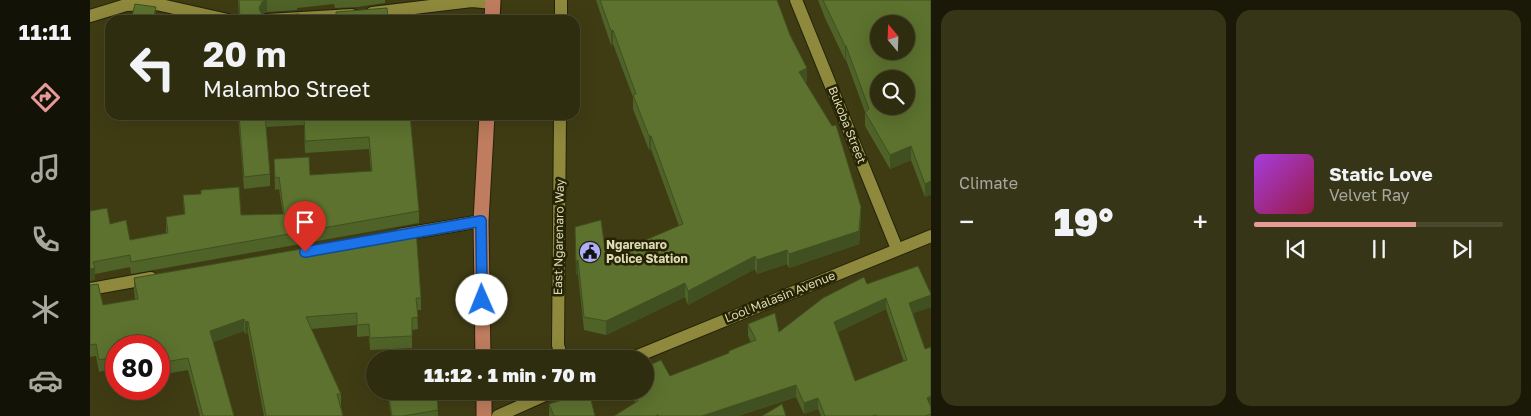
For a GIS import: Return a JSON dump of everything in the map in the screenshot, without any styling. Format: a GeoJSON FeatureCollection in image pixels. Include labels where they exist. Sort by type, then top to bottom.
{"type":"FeatureCollection","features":[{"type":"Feature","properties":{"kind":"highway"},"geometry":{"type":"LineString","coordinates":[[492,15],[493,1]]}},
{"type":"Feature","properties":{"kind":"highway"},"geometry":{"type":"LineString","coordinates":[[483,350],[481,221],[487,120]]}},
{"type":"Feature","properties":{"kind":"highway"},"geometry":{"type":"LineString","coordinates":[[484,400],[484,416]]}},
{"type":"Feature","properties":{"kind":"street"},"geometry":{"type":"LineString","coordinates":[[561,0],[561,15]]}},
{"type":"Feature","properties":{"kind":"street","name":"Bukoba Street"},"geometry":{"type":"LineString","coordinates":[[796,0],[897,249]]}},
{"type":"Feature","properties":{"kind":"street"},"geometry":{"type":"LineString","coordinates":[[358,15],[472,1],[493,1]]}},
{"type":"Feature","properties":{"kind":"street"},"geometry":{"type":"LineString","coordinates":[[90,16],[126,5],[156,4],[206,15]]}},
{"type":"Feature","properties":{"kind":"street","name":"East Ngarenaro Way"},"geometry":{"type":"LineString","coordinates":[[559,350],[560,120]]}},
{"type":"Feature","properties":{"kind":"street"},"geometry":{"type":"LineString","coordinates":[[383,238],[481,221]]}},
{"type":"Feature","properties":{"kind":"street","name":"Lool Malasin Avenue"},"geometry":{"type":"LineString","coordinates":[[652,350],[931,236]]}},
{"type":"Feature","properties":{"kind":"street"},"geometry":{"type":"LineString","coordinates":[[90,289],[168,275]]}},
{"type":"Feature","properties":{"kind":"street"},"geometry":{"type":"LineString","coordinates":[[498,416],[534,400]]}},
{"type":"Feature","properties":{"kind":"building"},"geometry":{"type":"Polygon","coordinates":[[[239,0],[266,0],[262,2],[259,8],[261,13],[265,15],[240,15],[239,0]]]}},
{"type":"Feature","properties":{"kind":"building"},"geometry":{"type":"Polygon","coordinates":[[[600,0],[777,0],[790,35],[807,68],[799,72],[832,126],[836,125],[861,207],[859,231],[789,254],[787,250],[757,260],[755,256],[688,291],[685,283],[606,321],[584,317],[578,260],[576,261],[575,227],[601,220],[606,257],[683,224],[651,136],[649,136],[633,95],[636,94],[600,0]]]}},
{"type":"Feature","properties":{"kind":"building"},"geometry":{"type":"Polygon","coordinates":[[[823,0],[931,0],[931,181],[925,184],[911,146],[890,155],[865,112],[869,109],[846,46],[823,0]]]}},
{"type":"Feature","properties":{"kind":"building"},"geometry":{"type":"Polygon","coordinates":[[[135,4],[156,7],[154,15],[132,15],[135,4]]]}},
{"type":"Feature","properties":{"kind":"building"},"geometry":{"type":"Polygon","coordinates":[[[387,8],[388,15],[336,15],[336,12],[387,8]]]}},
{"type":"Feature","properties":{"kind":"building"},"geometry":{"type":"Polygon","coordinates":[[[239,120],[265,120],[270,174],[244,177],[239,120]]]}},
{"type":"Feature","properties":{"kind":"building"},"geometry":{"type":"Polygon","coordinates":[[[304,120],[410,120],[419,211],[131,262],[130,255],[93,262],[95,268],[90,269],[90,211],[107,208],[110,224],[126,220],[130,240],[168,233],[166,217],[185,214],[183,195],[201,194],[201,190],[239,187],[241,215],[284,214],[279,177],[275,178],[274,159],[309,157],[310,175],[372,171],[369,137],[305,141],[304,120]]]}},
{"type":"Feature","properties":{"kind":"building"},"geometry":{"type":"Polygon","coordinates":[[[416,229],[421,298],[416,298],[418,317],[412,318],[412,336],[370,338],[369,324],[357,325],[357,313],[306,317],[341,394],[337,394],[343,416],[266,416],[248,321],[245,322],[244,319],[210,331],[234,416],[203,416],[188,358],[170,361],[170,335],[105,335],[105,359],[99,360],[96,344],[90,345],[90,285],[98,284],[103,305],[138,299],[134,278],[416,229]]]}},
{"type":"Feature","properties":{"kind":"building"},"geometry":{"type":"Polygon","coordinates":[[[918,266],[931,295],[909,303],[925,349],[931,347],[931,396],[927,398],[931,407],[931,414],[925,416],[825,416],[818,398],[804,403],[796,385],[702,416],[658,416],[658,414],[656,416],[614,416],[638,400],[654,400],[654,363],[661,360],[670,376],[729,353],[729,351],[756,340],[748,324],[775,313],[779,332],[823,298],[864,277],[867,284],[918,266]],[[886,298],[834,322],[855,381],[907,360],[886,298]]]}},
{"type":"Feature","properties":{"kind":"building"},"geometry":{"type":"Polygon","coordinates":[[[389,400],[437,400],[438,410],[392,416],[389,400]]]}},
{"type":"Feature","properties":{"kind":"building"},"geometry":{"type":"Polygon","coordinates":[[[562,400],[591,400],[595,416],[554,416],[549,404],[562,400]]]}},
{"type":"Feature","properties":{"kind":"building"},"geometry":{"type":"Polygon","coordinates":[[[782,404],[786,416],[762,416],[782,404]]]}},
{"type":"Feature","properties":{"kind":"place","name":"Ngarenaro Police Station"},"geometry":{"type":"Point","coordinates":[590,252]}},
{"type":"Feature","properties":{"kind":"route"},"geometry":{"type":"LineString","coordinates":[[305,252],[481,221],[482,300]]}}]}
